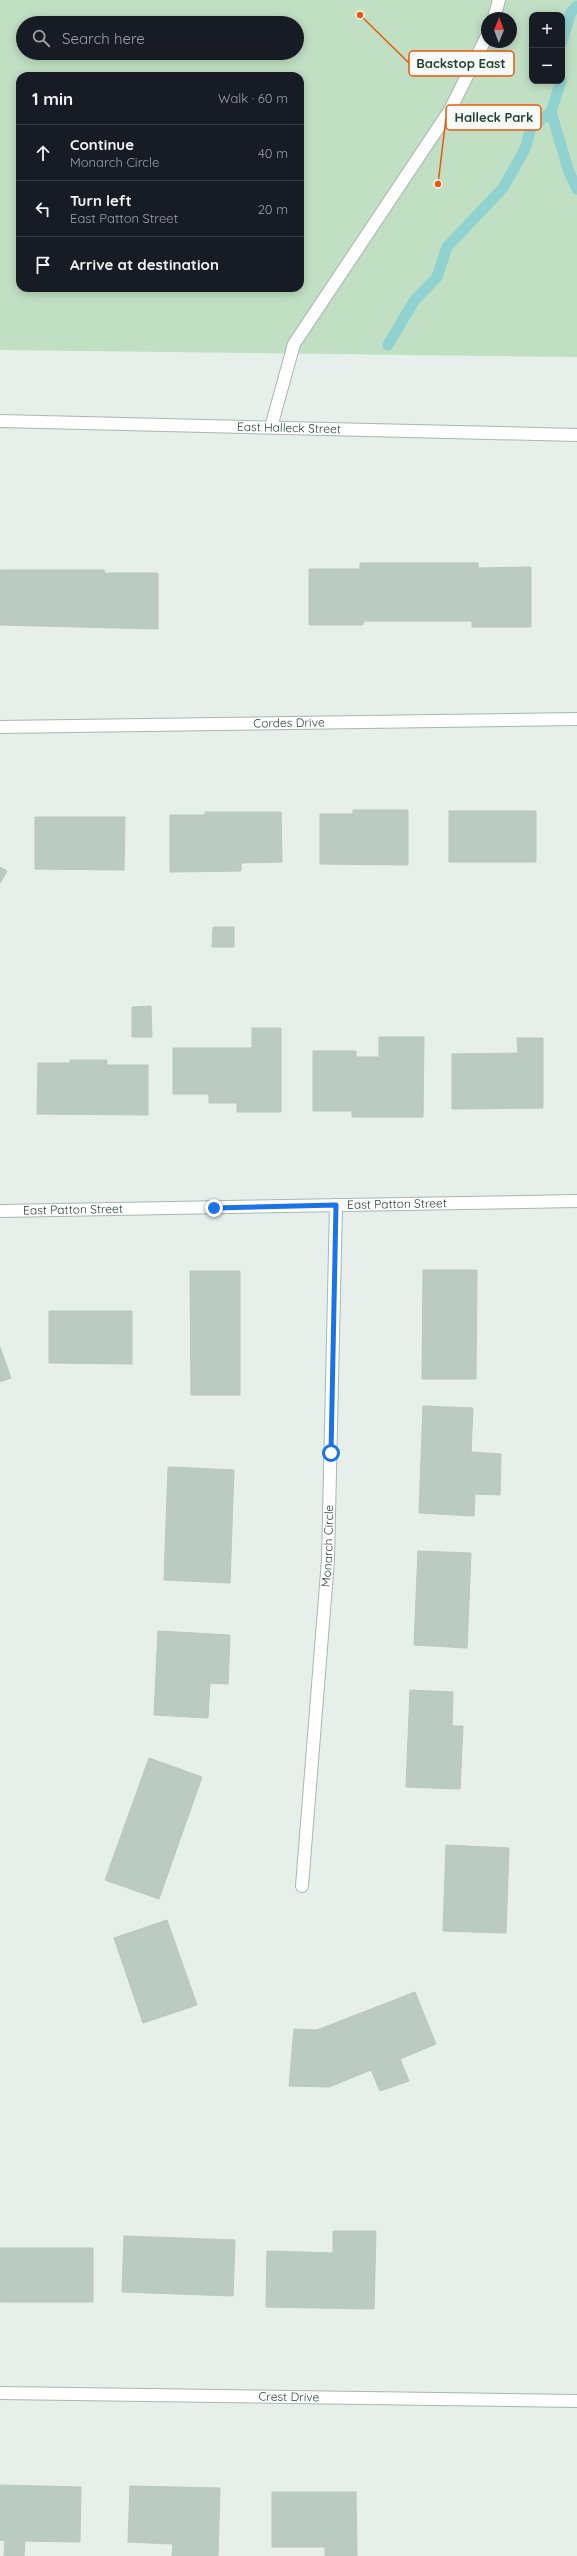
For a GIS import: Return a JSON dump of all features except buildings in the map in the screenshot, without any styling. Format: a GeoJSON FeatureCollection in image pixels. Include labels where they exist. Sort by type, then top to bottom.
{"type":"FeatureCollection","features":[{"type":"Feature","properties":{"kind":"street"},"geometry":{"type":"LineString","coordinates":[[496,12],[499,0]]}},
{"type":"Feature","properties":{"kind":"street"},"geometry":{"type":"LineString","coordinates":[[271,427],[294,344],[450,110],[481,48]]}},
{"type":"Feature","properties":{"kind":"street","name":"East Halleck Street"},"geometry":{"type":"LineString","coordinates":[[0,421],[577,435]]}},
{"type":"Feature","properties":{"kind":"street","name":"Cordes Drive"},"geometry":{"type":"LineString","coordinates":[[0,727],[577,719]]}},
{"type":"Feature","properties":{"kind":"street","name":"East Patton Street"},"geometry":{"type":"LineString","coordinates":[[0,1211],[577,1201]]}},
{"type":"Feature","properties":{"kind":"street","name":"Monarch Circle"},"geometry":{"type":"LineString","coordinates":[[302,1886],[328,1560],[336,1205]]}},
{"type":"Feature","properties":{"kind":"street","name":"Crest Drive"},"geometry":{"type":"LineString","coordinates":[[0,2393],[577,2401]]}},
{"type":"Feature","properties":{"kind":"green space"},"geometry":{"type":"Polygon","coordinates":[[[0,0],[577,0],[577,357],[0,350],[0,0]]]}},
{"type":"Feature","properties":{"kind":"waterway"},"geometry":{"type":"LineString","coordinates":[[565,32],[571,12],[577,6]]}},
{"type":"Feature","properties":{"kind":"waterway"},"geometry":{"type":"LineString","coordinates":[[560,84],[551,112],[569,172],[577,189]]}},
{"type":"Feature","properties":{"kind":"waterway"},"geometry":{"type":"LineString","coordinates":[[388,345],[414,301],[437,277],[447,247],[503,188],[525,149],[531,128],[551,112]]}},
{"type":"Feature","properties":{"kind":"place","name":"Backstop East"},"geometry":{"type":"Point","coordinates":[360,15]}},
{"type":"Feature","properties":{"kind":"place","name":"Halleck Park"},"geometry":{"type":"Point","coordinates":[438,184]}},
{"type":"Feature","properties":{"kind":"route"},"geometry":{"type":"LineString","coordinates":[[214,1208],[336,1205],[331,1453]]}}]}
